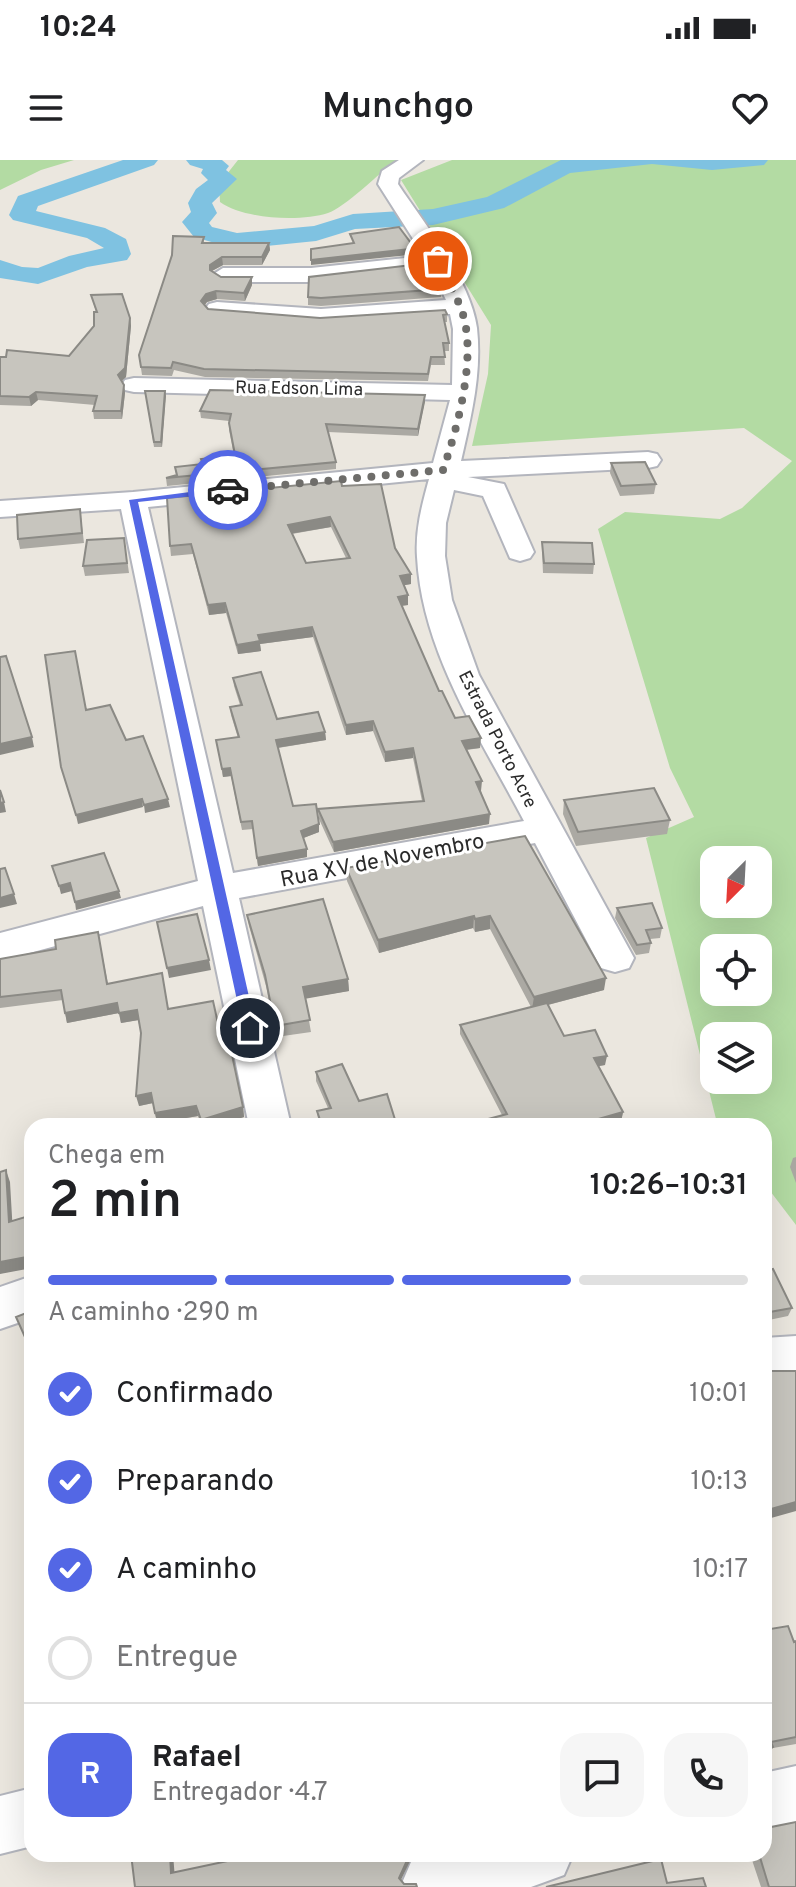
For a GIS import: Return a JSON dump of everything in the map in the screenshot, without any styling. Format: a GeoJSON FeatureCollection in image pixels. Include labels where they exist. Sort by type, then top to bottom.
{"type":"FeatureCollection","features":[{"type":"Feature","properties":{"kind":"street","name":"Estrada Porto Acre"},"geometry":{"type":"LineString","coordinates":[[413,160],[389,175],[390,190],[438,261],[460,306],[466,343],[464,393],[432,523],[431,556],[437,600],[463,675],[615,958]]}},
{"type":"Feature","properties":{"kind":"street"},"geometry":{"type":"LineString","coordinates":[[223,275],[311,275],[438,261]]}},
{"type":"Feature","properties":{"kind":"street"},"geometry":{"type":"LineString","coordinates":[[217,309],[321,316],[460,306]]}},
{"type":"Feature","properties":{"kind":"street","name":"Rua Edson Lima"},"geometry":{"type":"LineString","coordinates":[[134,385],[464,393]]}},
{"type":"Feature","properties":{"kind":"street"},"geometry":{"type":"LineString","coordinates":[[0,509],[648,460]]}},
{"type":"Feature","properties":{"kind":"street"},"geometry":{"type":"LineString","coordinates":[[442,475],[494,490],[520,552]]}},
{"type":"Feature","properties":{"kind":"street"},"geometry":{"type":"LineString","coordinates":[[133,500],[268,1118]]}},
{"type":"Feature","properties":{"kind":"street","name":"Rua XV de Novembro"},"geometry":{"type":"LineString","coordinates":[[0,947],[219,889],[545,829]]}},
{"type":"Feature","properties":{"kind":"street"},"geometry":{"type":"LineString","coordinates":[[0,1308],[24,1300]]}},
{"type":"Feature","properties":{"kind":"street"},"geometry":{"type":"LineString","coordinates":[[772,1360],[796,1358]]}},
{"type":"Feature","properties":{"kind":"street"},"geometry":{"type":"LineString","coordinates":[[772,1800],[796,1795]]}},
{"type":"Feature","properties":{"kind":"street"},"geometry":{"type":"LineString","coordinates":[[0,1825],[24,1819]]}},
{"type":"Feature","properties":{"kind":"street"},"geometry":{"type":"LineString","coordinates":[[430,1875],[500,1862]]}},
{"type":"Feature","properties":{"kind":"green space"},"geometry":{"type":"Polygon","coordinates":[[[0,160],[74,160],[41,170],[0,190],[0,160]]]}},
{"type":"Feature","properties":{"kind":"green space"},"geometry":{"type":"Polygon","coordinates":[[[238,160],[396,160],[335,210],[316,216],[288,218],[243,212],[220,202],[219,184],[238,160]]]}},
{"type":"Feature","properties":{"kind":"green space"},"geometry":{"type":"Polygon","coordinates":[[[452,160],[796,160],[796,1225],[772,1194],[772,1118],[716,1118],[710,1094],[772,1094],[772,1022],[700,1022],[700,1055],[646,838],[694,817],[670,768],[598,529],[625,512],[720,519],[742,508],[792,461],[744,428],[472,446],[488,374],[491,325],[401,180],[452,160]]]}},
{"type":"Feature","properties":{"kind":"building"},"geometry":{"type":"Polygon","coordinates":[[[399,227],[419,248],[311,260],[311,249],[354,243],[350,234],[399,227]]]}},
{"type":"Feature","properties":{"kind":"building"},"geometry":{"type":"Polygon","coordinates":[[[173,236],[204,237],[202,243],[269,243],[262,257],[222,257],[210,265],[210,270],[221,277],[252,277],[244,293],[216,291],[206,294],[201,301],[208,309],[320,318],[445,310],[447,314],[443,315],[449,343],[443,343],[445,357],[431,357],[428,374],[204,369],[173,362],[171,368],[141,367],[139,355],[172,255],[173,236]]]}},
{"type":"Feature","properties":{"kind":"building"},"geometry":{"type":"Polygon","coordinates":[[[429,263],[442,289],[308,297],[309,277],[429,263]]]}},
{"type":"Feature","properties":{"kind":"building"},"geometry":{"type":"Polygon","coordinates":[[[122,294],[130,318],[125,368],[118,375],[124,385],[121,411],[93,411],[97,396],[36,392],[29,397],[0,396],[0,357],[6,357],[7,350],[69,356],[94,326],[94,312],[97,312],[91,295],[122,294]]]}},
{"type":"Feature","properties":{"kind":"building"},"geometry":{"type":"Polygon","coordinates":[[[210,390],[425,395],[418,429],[326,424],[336,462],[166,478],[177,475],[175,467],[203,464],[201,459],[235,455],[229,423],[231,414],[200,411],[210,390]]]}},
{"type":"Feature","properties":{"kind":"building"},"geometry":{"type":"Polygon","coordinates":[[[145,391],[165,391],[161,442],[154,442],[145,391]]]}},
{"type":"Feature","properties":{"kind":"building"},"geometry":{"type":"Polygon","coordinates":[[[645,462],[656,484],[621,486],[611,463],[645,462]]]}},
{"type":"Feature","properties":{"kind":"building"},"geometry":{"type":"Polygon","coordinates":[[[341,481],[342,486],[381,484],[395,548],[411,574],[400,576],[408,595],[398,597],[439,691],[442,691],[455,718],[469,716],[481,738],[462,741],[482,781],[476,782],[490,814],[333,842],[318,809],[424,801],[413,748],[385,752],[373,721],[346,725],[312,627],[258,635],[260,641],[237,645],[225,603],[208,605],[191,544],[170,546],[167,498],[341,481]],[[330,517],[288,525],[306,563],[350,558],[330,517]]]}},
{"type":"Feature","properties":{"kind":"building"},"geometry":{"type":"Polygon","coordinates":[[[80,509],[82,533],[18,539],[17,515],[80,509]]]}},
{"type":"Feature","properties":{"kind":"building"},"geometry":{"type":"Polygon","coordinates":[[[124,538],[127,563],[83,566],[87,540],[124,538]]]}},
{"type":"Feature","properties":{"kind":"building"},"geometry":{"type":"Polygon","coordinates":[[[542,542],[592,543],[594,564],[544,563],[542,542]]]}},
{"type":"Feature","properties":{"kind":"building"},"geometry":{"type":"Polygon","coordinates":[[[75,651],[86,710],[110,705],[126,740],[143,736],[168,799],[144,805],[142,799],[76,815],[61,767],[45,655],[75,651]]]}},
{"type":"Feature","properties":{"kind":"building"},"geometry":{"type":"Polygon","coordinates":[[[6,656],[32,737],[0,744],[0,657],[6,656]]]}},
{"type":"Feature","properties":{"kind":"building"},"geometry":{"type":"Polygon","coordinates":[[[261,672],[277,719],[318,712],[325,732],[276,740],[293,806],[316,804],[319,824],[301,831],[307,849],[257,858],[252,821],[241,822],[230,768],[222,769],[216,740],[239,737],[230,707],[242,705],[233,678],[261,672]]]}},
{"type":"Feature","properties":{"kind":"building"},"geometry":{"type":"Polygon","coordinates":[[[654,788],[670,820],[578,832],[564,800],[654,788]]]}},
{"type":"Feature","properties":{"kind":"building"},"geometry":{"type":"Polygon","coordinates":[[[525,836],[606,978],[534,997],[490,916],[475,919],[474,916],[378,940],[346,868],[525,836]]]}},
{"type":"Feature","properties":{"kind":"building"},"geometry":{"type":"Polygon","coordinates":[[[104,853],[119,891],[75,902],[70,883],[59,886],[52,866],[104,853]]]}},
{"type":"Feature","properties":{"kind":"building"},"geometry":{"type":"Polygon","coordinates":[[[5,868],[14,894],[0,898],[0,869],[5,868]]]}},
{"type":"Feature","properties":{"kind":"building"},"geometry":{"type":"Polygon","coordinates":[[[323,899],[348,979],[303,987],[310,1020],[275,1026],[265,975],[247,915],[323,899]]]}},
{"type":"Feature","properties":{"kind":"building"},"geometry":{"type":"Polygon","coordinates":[[[652,903],[662,928],[646,930],[651,943],[637,945],[617,908],[652,903]]]}},
{"type":"Feature","properties":{"kind":"building"},"geometry":{"type":"Polygon","coordinates":[[[197,914],[209,960],[167,968],[157,922],[197,914]]]}},
{"type":"Feature","properties":{"kind":"building"},"geometry":{"type":"Polygon","coordinates":[[[98,932],[107,984],[162,973],[168,1009],[213,1001],[221,1037],[228,1036],[243,1107],[200,1118],[196,1106],[155,1113],[151,1093],[136,1096],[141,1033],[137,1010],[119,1013],[117,1003],[65,1013],[61,990],[0,997],[0,959],[56,949],[55,940],[98,932]]]}},
{"type":"Feature","properties":{"kind":"building"},"geometry":{"type":"Polygon","coordinates":[[[547,1003],[564,1036],[595,1030],[607,1056],[594,1058],[623,1112],[602,1118],[492,1118],[507,1114],[460,1025],[547,1003]]]}},
{"type":"Feature","properties":{"kind":"building"},"geometry":{"type":"Polygon","coordinates":[[[342,1064],[359,1101],[387,1094],[394,1118],[319,1118],[317,1111],[331,1108],[316,1072],[342,1064]]]}},
{"type":"Feature","properties":{"kind":"building"},"geometry":{"type":"Polygon","coordinates":[[[6,1170],[9,1222],[24,1217],[24,1258],[0,1262],[0,1172],[6,1170]]]}},
{"type":"Feature","properties":{"kind":"building"},"geometry":{"type":"Polygon","coordinates":[[[773,1269],[792,1308],[772,1312],[773,1269]]]}},
{"type":"Feature","properties":{"kind":"building"},"geometry":{"type":"Polygon","coordinates":[[[24,1314],[24,1335],[16,1317],[24,1314]]]}},
{"type":"Feature","properties":{"kind":"building"},"geometry":{"type":"Polygon","coordinates":[[[772,1371],[796,1371],[796,1502],[772,1509],[772,1371]]]}},
{"type":"Feature","properties":{"kind":"building"},"geometry":{"type":"Polygon","coordinates":[[[788,1626],[796,1641],[796,1737],[772,1742],[772,1629],[788,1626]]]}},
{"type":"Feature","properties":{"kind":"building"},"geometry":{"type":"Polygon","coordinates":[[[796,1822],[796,1887],[769,1887],[761,1862],[772,1862],[772,1827],[796,1822]]]}},
{"type":"Feature","properties":{"kind":"building"},"geometry":{"type":"Polygon","coordinates":[[[132,1862],[170,1862],[171,1873],[223,1862],[406,1862],[399,1878],[404,1884],[416,1884],[417,1887],[135,1887],[132,1862]]]}},
{"type":"Feature","properties":{"kind":"building"},"geometry":{"type":"Polygon","coordinates":[[[649,1862],[662,1862],[667,1883],[703,1878],[706,1887],[546,1887],[649,1862]]]}},
{"type":"Feature","properties":{"kind":"waterway"},"geometry":{"type":"LineString","coordinates":[[0,268],[11,273],[38,276],[78,261],[118,254],[117,245],[96,233],[22,215],[27,201],[146,160]]}},
{"type":"Feature","properties":{"kind":"waterway"},"geometry":{"type":"LineString","coordinates":[[198,160],[217,166],[213,173],[225,179],[205,194],[200,203],[204,213],[195,222],[203,232],[236,241],[316,233],[353,222],[433,217],[495,203],[565,166],[643,160]]}},
{"type":"Feature","properties":{"kind":"waterway"},"geometry":{"type":"LineString","coordinates":[[661,160],[712,163],[756,160]]}},
{"type":"Feature","properties":{"kind":"way so far"},"geometry":{"type":"LineString","coordinates":[[228,490],[443,470],[464,393],[466,343],[460,306],[438,261]]}},
{"type":"Feature","properties":{"kind":"route"},"geometry":{"type":"LineString","coordinates":[[228,490],[133,500],[250,1028]]}}]}
